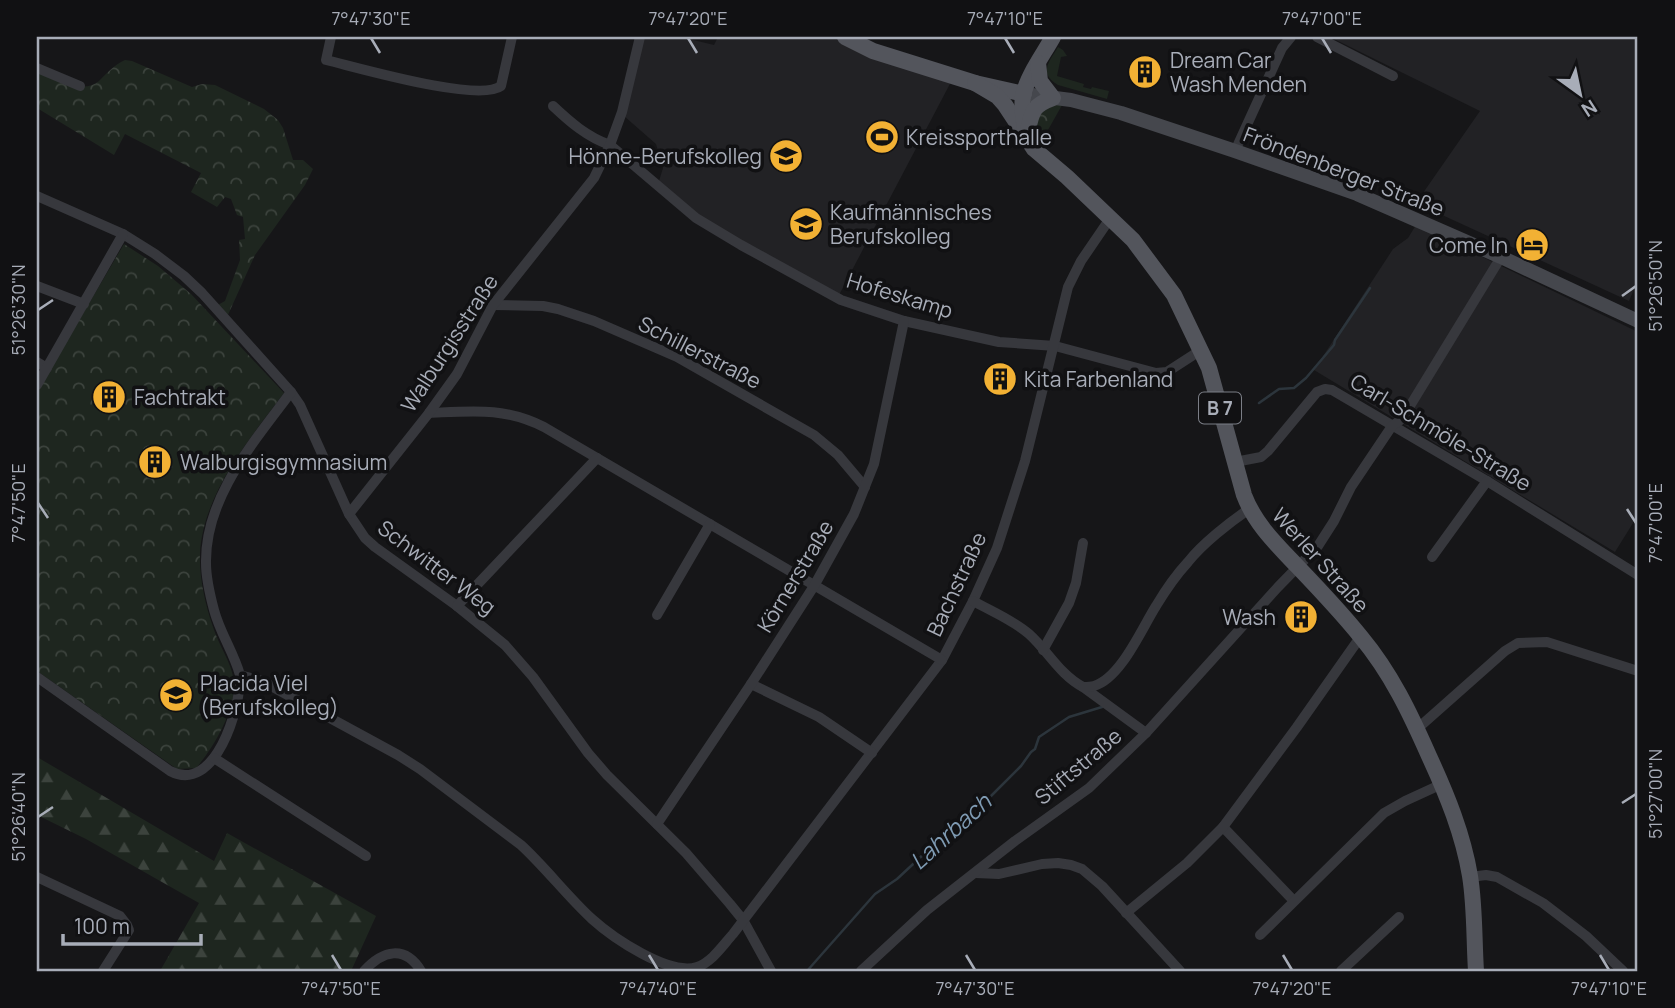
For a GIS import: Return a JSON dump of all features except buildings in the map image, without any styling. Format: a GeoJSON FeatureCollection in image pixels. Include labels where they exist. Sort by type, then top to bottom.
{"type":"FeatureCollection","features":[{"type":"Feature","properties":{"kind":"main road","name":"Werler Straße"},"geometry":{"type":"LineString","coordinates":[[845,37],[873,51],[975,83],[1024,94]]}},
{"type":"Feature","properties":{"kind":"main road"},"geometry":{"type":"LineString","coordinates":[[1026,139],[1024,94],[1054,37]]}},
{"type":"Feature","properties":{"kind":"main road"},"geometry":{"type":"LineString","coordinates":[[975,83],[1018,80],[1038,63]]}},
{"type":"Feature","properties":{"kind":"main road"},"geometry":{"type":"LineString","coordinates":[[1026,139],[1033,110],[1042,102],[1053,98],[1040,81],[1038,63]]}},
{"type":"Feature","properties":{"kind":"main road","name":"Werler Straße"},"geometry":{"type":"LineString","coordinates":[[975,83],[1002,101],[1034,149],[1111,217],[1163,279],[1182,310],[1209,368],[1250,509],[1269,537],[1361,636],[1405,702],[1459,827],[1470,877],[1476,971]]}},
{"type":"Feature","properties":{"kind":"main road","name":"Fröndenberger Straße"},"geometry":{"type":"LineString","coordinates":[[1024,94],[1071,100],[1121,113],[1357,194],[1638,321]]}},
{"type":"Feature","properties":{"kind":"street"},"geometry":{"type":"LineString","coordinates":[[331,37],[327,60],[433,86],[479,90],[498,89],[501,86],[512,37]]}},
{"type":"Feature","properties":{"kind":"street","name":"Walburgisstraße"},"geometry":{"type":"LineString","coordinates":[[349,513],[457,374],[493,305],[594,178],[622,112],[640,37]]}},
{"type":"Feature","properties":{"kind":"street"},"geometry":{"type":"LineString","coordinates":[[1280,37],[1282,48]]}},
{"type":"Feature","properties":{"kind":"street"},"geometry":{"type":"LineString","coordinates":[[1235,151],[1282,48],[1291,37]]}},
{"type":"Feature","properties":{"kind":"street"},"geometry":{"type":"LineString","coordinates":[[1317,37],[1393,76]]}},
{"type":"Feature","properties":{"kind":"street"},"geometry":{"type":"LineString","coordinates":[[37,68],[80,86]]}},
{"type":"Feature","properties":{"kind":"street","name":"Hofeskamp"},"geometry":{"type":"LineString","coordinates":[[553,106],[597,141],[610,145],[696,218],[741,246],[841,300],[904,321],[999,342],[1055,346],[1156,373],[1167,372],[1201,350]]}},
{"type":"Feature","properties":{"kind":"street","name":"Schwitter Weg"},"geometry":{"type":"LineString","coordinates":[[37,196],[123,233],[192,283],[300,405],[349,513],[365,538],[505,645],[533,677],[607,775],[695,863],[730,904],[743,920],[771,971]]}},
{"type":"Feature","properties":{"kind":"street","name":"Bachstraße"},"geometry":{"type":"LineString","coordinates":[[240,675],[262,681],[420,769],[521,845],[593,920],[606,930],[659,962],[682,968],[695,968],[704,964],[733,934],[942,660],[997,548],[1025,461],[1068,287],[1111,217]]}},
{"type":"Feature","properties":{"kind":"street"},"geometry":{"type":"LineString","coordinates":[[37,385],[123,233]]}},
{"type":"Feature","properties":{"kind":"street","name":"Stiftstraße"},"geometry":{"type":"LineString","coordinates":[[861,971],[927,909],[1089,788],[1146,733],[1318,546],[1351,487],[1392,426],[1402,419],[1501,257]]}},
{"type":"Feature","properties":{"kind":"street"},"geometry":{"type":"LineString","coordinates":[[37,286],[84,304]]}},
{"type":"Feature","properties":{"kind":"street","name":"Schillerstraße"},"geometry":{"type":"LineString","coordinates":[[493,305],[558,309],[594,321],[677,357],[814,435],[838,455],[865,487]]}},
{"type":"Feature","properties":{"kind":"street","name":"Körnerstraße"},"geometry":{"type":"LineString","coordinates":[[657,824],[814,586],[854,514],[874,464],[904,321]]}},
{"type":"Feature","properties":{"kind":"street"},"geometry":{"type":"LineString","coordinates":[[37,362],[47,368]]}},
{"type":"Feature","properties":{"kind":"street","name":"Carl-Schmöle-Straße"},"geometry":{"type":"LineString","coordinates":[[1235,461],[1261,457],[1317,392],[1332,390],[1487,481],[1638,575]]}},
{"type":"Feature","properties":{"kind":"street"},"geometry":{"type":"LineString","coordinates":[[37,677],[176,774],[193,775],[214,758],[234,718],[241,688],[236,662],[218,621],[207,579],[209,532],[230,478],[291,392]]}},
{"type":"Feature","properties":{"kind":"street"},"geometry":{"type":"LineString","coordinates":[[429,413],[482,411],[516,415],[544,427],[942,660]]}},
{"type":"Feature","properties":{"kind":"street"},"geometry":{"type":"LineString","coordinates":[[457,606],[597,458]]}},
{"type":"Feature","properties":{"kind":"street"},"geometry":{"type":"LineString","coordinates":[[1432,557],[1487,481]]}},
{"type":"Feature","properties":{"kind":"street"},"geometry":{"type":"LineString","coordinates":[[1083,687],[1094,686],[1116,669],[1129,653],[1157,604],[1189,560],[1250,509]]}},
{"type":"Feature","properties":{"kind":"street"},"geometry":{"type":"LineString","coordinates":[[657,615],[710,524]]}},
{"type":"Feature","properties":{"kind":"street"},"geometry":{"type":"LineString","coordinates":[[1043,650],[1069,603],[1076,583],[1083,543]]}},
{"type":"Feature","properties":{"kind":"street"},"geometry":{"type":"LineString","coordinates":[[973,601],[1020,626],[1074,682],[1146,733]]}},
{"type":"Feature","properties":{"kind":"street"},"geometry":{"type":"LineString","coordinates":[[1126,914],[1187,863],[1223,827],[1361,636]]}},
{"type":"Feature","properties":{"kind":"street"},"geometry":{"type":"LineString","coordinates":[[1417,729],[1505,651],[1518,643],[1547,642],[1638,671]]}},
{"type":"Feature","properties":{"kind":"street"},"geometry":{"type":"LineString","coordinates":[[751,684],[819,717],[872,753]]}},
{"type":"Feature","properties":{"kind":"street"},"geometry":{"type":"LineString","coordinates":[[214,758],[366,856]]}},
{"type":"Feature","properties":{"kind":"street"},"geometry":{"type":"LineString","coordinates":[[1260,935],[1384,813],[1442,784]]}},
{"type":"Feature","properties":{"kind":"street"},"geometry":{"type":"LineString","coordinates":[[1223,827],[1294,901]]}},
{"type":"Feature","properties":{"kind":"street"},"geometry":{"type":"LineString","coordinates":[[976,873],[999,874],[1042,864],[1071,865],[1091,875],[1180,971]]}},
{"type":"Feature","properties":{"kind":"street"},"geometry":{"type":"LineString","coordinates":[[37,877],[120,916],[127,925],[129,930],[103,971]]}},
{"type":"Feature","properties":{"kind":"street"},"geometry":{"type":"LineString","coordinates":[[1470,877],[1497,877],[1543,903],[1586,936],[1623,971]]}},
{"type":"Feature","properties":{"kind":"street"},"geometry":{"type":"LineString","coordinates":[[1341,971],[1399,916]]}},
{"type":"Feature","properties":{"kind":"street"},"geometry":{"type":"LineString","coordinates":[[364,971],[373,962],[397,953],[411,958],[421,971]]}},
{"type":"Feature","properties":{"kind":"shaded area","name":"Hönne-Berufskolleg"},"geometry":{"type":"Polygon","coordinates":[[[643,37],[681,37],[714,45],[718,37],[837,37],[876,56],[952,80],[839,295],[697,214],[659,181],[663,168],[656,144],[624,116],[643,37]]]}},
{"type":"Feature","properties":{"kind":"shaded area"},"geometry":{"type":"Polygon","coordinates":[[[1330,37],[1638,37],[1638,280],[1629,301],[1416,203],[1480,111],[1330,37]]]}},
{"type":"Feature","properties":{"kind":"shaded area"},"geometry":{"type":"Polygon","coordinates":[[[1416,225],[1638,332],[1638,515],[1615,552],[1314,370],[1393,249],[1408,238],[1416,225]]]}},
{"type":"Feature","properties":{"kind":"green space"},"geometry":{"type":"Polygon","coordinates":[[[1058,47],[1067,56],[1061,57],[1057,76],[1084,84],[1083,87],[1109,91],[1107,99],[1052,81],[1047,67],[1058,47]]]}},
{"type":"Feature","properties":{"kind":"green space"},"geometry":{"type":"Polygon","coordinates":[[[125,60],[192,87],[202,84],[215,85],[264,109],[278,120],[283,128],[293,160],[303,160],[313,169],[305,185],[255,255],[227,317],[216,306],[225,301],[240,260],[239,240],[245,239],[243,217],[237,215],[231,199],[225,197],[217,207],[191,192],[201,173],[125,134],[114,155],[37,108],[37,69],[68,84],[85,87],[99,81],[125,60]]]}},
{"type":"Feature","properties":{"kind":"green space"},"geometry":{"type":"Polygon","coordinates":[[[1062,105],[1044,137],[1040,139],[1036,126],[1039,116],[1046,109],[1062,105]]]}},
{"type":"Feature","properties":{"kind":"green space"},"geometry":{"type":"Polygon","coordinates":[[[124,244],[158,266],[191,294],[284,393],[230,468],[210,509],[203,531],[200,562],[203,590],[218,641],[228,660],[234,692],[222,728],[196,768],[177,769],[37,671],[37,392],[124,244]]]}},
{"type":"Feature","properties":{"kind":"green space"},"geometry":{"type":"Polygon","coordinates":[[[37,757],[214,861],[227,833],[376,916],[351,971],[160,971],[199,903],[86,839],[37,815],[37,757]]]}},
{"type":"Feature","properties":{"kind":"waterway","name":"Lahrbach"},"geometry":{"type":"LineString","coordinates":[[1259,403],[1279,389],[1294,388],[1306,378],[1334,345],[1370,288]]}},
{"type":"Feature","properties":{"kind":"waterway","name":"Lahrbach"},"geometry":{"type":"LineString","coordinates":[[807,971],[875,894],[897,879],[1021,766],[1035,749],[1039,737],[1069,717],[1102,707]]}},
{"type":"Feature","properties":{"kind":"place","name":"Dream Car Wash Menden"},"geometry":{"type":"Point","coordinates":[1145,72]}},
{"type":"Feature","properties":{"kind":"place","name":"Kreissporthalle"},"geometry":{"type":"Point","coordinates":[882,137]}},
{"type":"Feature","properties":{"kind":"place","name":"Hönne-Berufskolleg"},"geometry":{"type":"Point","coordinates":[786,156]}},
{"type":"Feature","properties":{"kind":"place","name":"Kaufmännisches Berufskolleg"},"geometry":{"type":"Point","coordinates":[806,224]}},
{"type":"Feature","properties":{"kind":"place","name":"Come In"},"geometry":{"type":"Point","coordinates":[1532,245]}},
{"type":"Feature","properties":{"kind":"place","name":"Kita Farbenland"},"geometry":{"type":"Point","coordinates":[1000,379]}},
{"type":"Feature","properties":{"kind":"place","name":"Fachtrakt"},"geometry":{"type":"Point","coordinates":[109,397]}},
{"type":"Feature","properties":{"kind":"place","name":"Walburgisgymnasium"},"geometry":{"type":"Point","coordinates":[155,462]}},
{"type":"Feature","properties":{"kind":"place","name":"Wash"},"geometry":{"type":"Point","coordinates":[1301,617]}},
{"type":"Feature","properties":{"kind":"place","name":"Placida Viel (Berufskolleg)"},"geometry":{"type":"Point","coordinates":[176,695]}}]}
